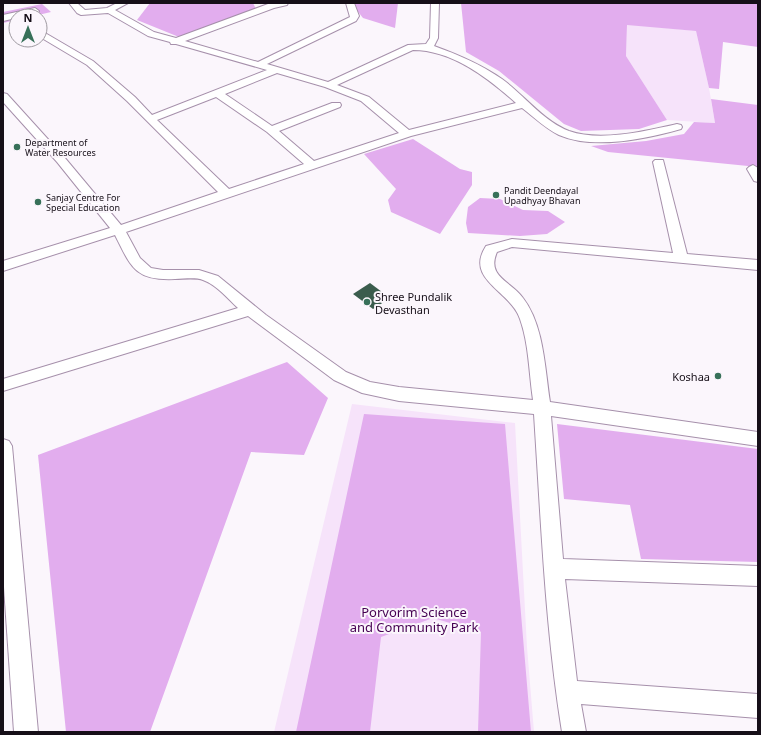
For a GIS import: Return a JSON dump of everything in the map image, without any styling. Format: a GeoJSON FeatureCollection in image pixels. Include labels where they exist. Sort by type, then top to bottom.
{"type":"FeatureCollection","features":[{"type":"Feature","properties":{"kind":"street"},"geometry":{"type":"LineString","coordinates":[[72,3],[80,12],[84,13],[109,10],[124,3]]}},
{"type":"Feature","properties":{"kind":"street"},"geometry":{"type":"LineString","coordinates":[[174,42],[271,6],[284,3]]}},
{"type":"Feature","properties":{"kind":"street"},"geometry":{"type":"LineString","coordinates":[[258,65],[353,20],[355,16],[350,3]]}},
{"type":"Feature","properties":{"kind":"street"},"geometry":{"type":"LineString","coordinates":[[428,47],[433,42],[434,38],[435,3]]}},
{"type":"Feature","properties":{"kind":"street"},"geometry":{"type":"LineString","coordinates":[[109,10],[151,34],[174,42],[329,85],[365,99],[407,134]]}},
{"type":"Feature","properties":{"kind":"street"},"geometry":{"type":"LineString","coordinates":[[48,38],[90,63],[131,99],[227,194]]}},
{"type":"Feature","properties":{"kind":"street"},"geometry":{"type":"LineString","coordinates":[[329,85],[411,47],[428,47],[447,53],[499,82],[524,104],[564,133],[580,138],[602,138],[656,133],[677,127]]}},
{"type":"Feature","properties":{"kind":"street"},"geometry":{"type":"LineString","coordinates":[[150,119],[276,70]]}},
{"type":"Feature","properties":{"kind":"street"},"geometry":{"type":"LineString","coordinates":[[217,93],[271,130],[312,165]]}},
{"type":"Feature","properties":{"kind":"street"},"geometry":{"type":"LineString","coordinates":[[3,96],[77,178],[118,230],[140,267],[152,273],[206,276],[340,376],[368,388],[399,394],[542,408],[758,439]]}},
{"type":"Feature","properties":{"kind":"street"},"geometry":{"type":"LineString","coordinates":[[3,266],[118,230],[407,134],[524,104]]}},
{"type":"Feature","properties":{"kind":"street"},"geometry":{"type":"LineString","coordinates":[[271,130],[336,105]]}},
{"type":"Feature","properties":{"kind":"street"},"geometry":{"type":"LineString","coordinates":[[659,162],[681,258]]}},
{"type":"Feature","properties":{"kind":"street"},"geometry":{"type":"LineString","coordinates":[[574,732],[567,692],[554,569],[542,408],[532,335],[527,317],[518,301],[490,275],[486,261],[491,249],[512,243],[758,265]]}},
{"type":"Feature","properties":{"kind":"street"},"geometry":{"type":"LineString","coordinates":[[3,385],[250,310]]}},
{"type":"Feature","properties":{"kind":"street"},"geometry":{"type":"LineString","coordinates":[[3,446],[26,732]]}},
{"type":"Feature","properties":{"kind":"street"},"geometry":{"type":"LineString","coordinates":[[554,569],[758,576]]}},
{"type":"Feature","properties":{"kind":"street"},"geometry":{"type":"LineString","coordinates":[[567,692],[758,706]]}},
{"type":"Feature","properties":{"kind":"green space"},"geometry":{"type":"Polygon","coordinates":[[[150,3],[253,3],[256,9],[179,37],[137,20],[150,3]]]}},
{"type":"Feature","properties":{"kind":"green space"},"geometry":{"type":"Polygon","coordinates":[[[355,3],[398,3],[395,28],[363,18],[355,8],[355,3]]]}},
{"type":"Feature","properties":{"kind":"green space"},"geometry":{"type":"Polygon","coordinates":[[[461,3],[758,3],[758,47],[723,42],[719,89],[709,88],[696,31],[627,25],[626,56],[667,120],[639,129],[581,131],[564,124],[499,71],[466,52],[461,3]]]}},
{"type":"Feature","properties":{"kind":"green space"},"geometry":{"type":"Polygon","coordinates":[[[42,4],[46,8],[22,8],[42,4]]]}},
{"type":"Feature","properties":{"kind":"green space"},"geometry":{"type":"Polygon","coordinates":[[[8,11],[8,22],[3,23],[3,12],[8,11]]]}},
{"type":"Feature","properties":{"kind":"green space"},"geometry":{"type":"Polygon","coordinates":[[[627,24],[696,31],[709,88],[715,123],[667,120],[626,56],[627,24]]]}},
{"type":"Feature","properties":{"kind":"green space"},"geometry":{"type":"Polygon","coordinates":[[[711,99],[758,105],[758,167],[608,152],[591,146],[646,141],[684,134],[694,122],[715,123],[711,99]]]}},
{"type":"Feature","properties":{"kind":"green space"},"geometry":{"type":"Polygon","coordinates":[[[413,139],[460,169],[472,172],[472,185],[440,234],[391,212],[388,200],[396,189],[364,154],[413,139]]]}},
{"type":"Feature","properties":{"kind":"green space"},"geometry":{"type":"Polygon","coordinates":[[[480,198],[500,199],[523,210],[548,211],[565,222],[547,234],[520,236],[468,233],[466,223],[468,207],[480,198]]]}},
{"type":"Feature","properties":{"kind":"green space"},"geometry":{"type":"Polygon","coordinates":[[[287,362],[328,398],[304,455],[251,452],[150,732],[66,732],[38,455],[287,362]]]}},
{"type":"Feature","properties":{"kind":"green space","name":"Porvorim Science and Community Park"},"geometry":{"type":"Polygon","coordinates":[[[352,404],[515,423],[527,647],[534,732],[274,732],[352,404]]]}},
{"type":"Feature","properties":{"kind":"green space","name":"Porvorim Science and Community Park"},"geometry":{"type":"Polygon","coordinates":[[[364,414],[505,424],[531,732],[478,732],[481,632],[433,618],[381,637],[370,732],[296,732],[364,414]]]}},
{"type":"Feature","properties":{"kind":"green space"},"geometry":{"type":"Polygon","coordinates":[[[557,424],[758,449],[758,562],[641,559],[630,505],[564,499],[557,424]]]}},
{"type":"Feature","properties":{"kind":"building","name":"Shree Pundalik Devasthan"},"geometry":{"type":"Polygon","coordinates":[[[370,283],[390,298],[373,309],[353,294],[370,283]]]}},
{"type":"Feature","properties":{"kind":"place","name":"Department of Water Resources"},"geometry":{"type":"Point","coordinates":[17,147]}},
{"type":"Feature","properties":{"kind":"place","name":"Pandit Deendayal Upadhyay Bhavan"},"geometry":{"type":"Point","coordinates":[496,195]}},
{"type":"Feature","properties":{"kind":"place","name":"Sanjay Centre For Special Education"},"geometry":{"type":"Point","coordinates":[38,202]}},
{"type":"Feature","properties":{"kind":"place","name":"Shree Pundalik Devasthan"},"geometry":{"type":"Point","coordinates":[367,302]}},
{"type":"Feature","properties":{"kind":"place","name":"Koshaa"},"geometry":{"type":"Point","coordinates":[718,376]}}]}
